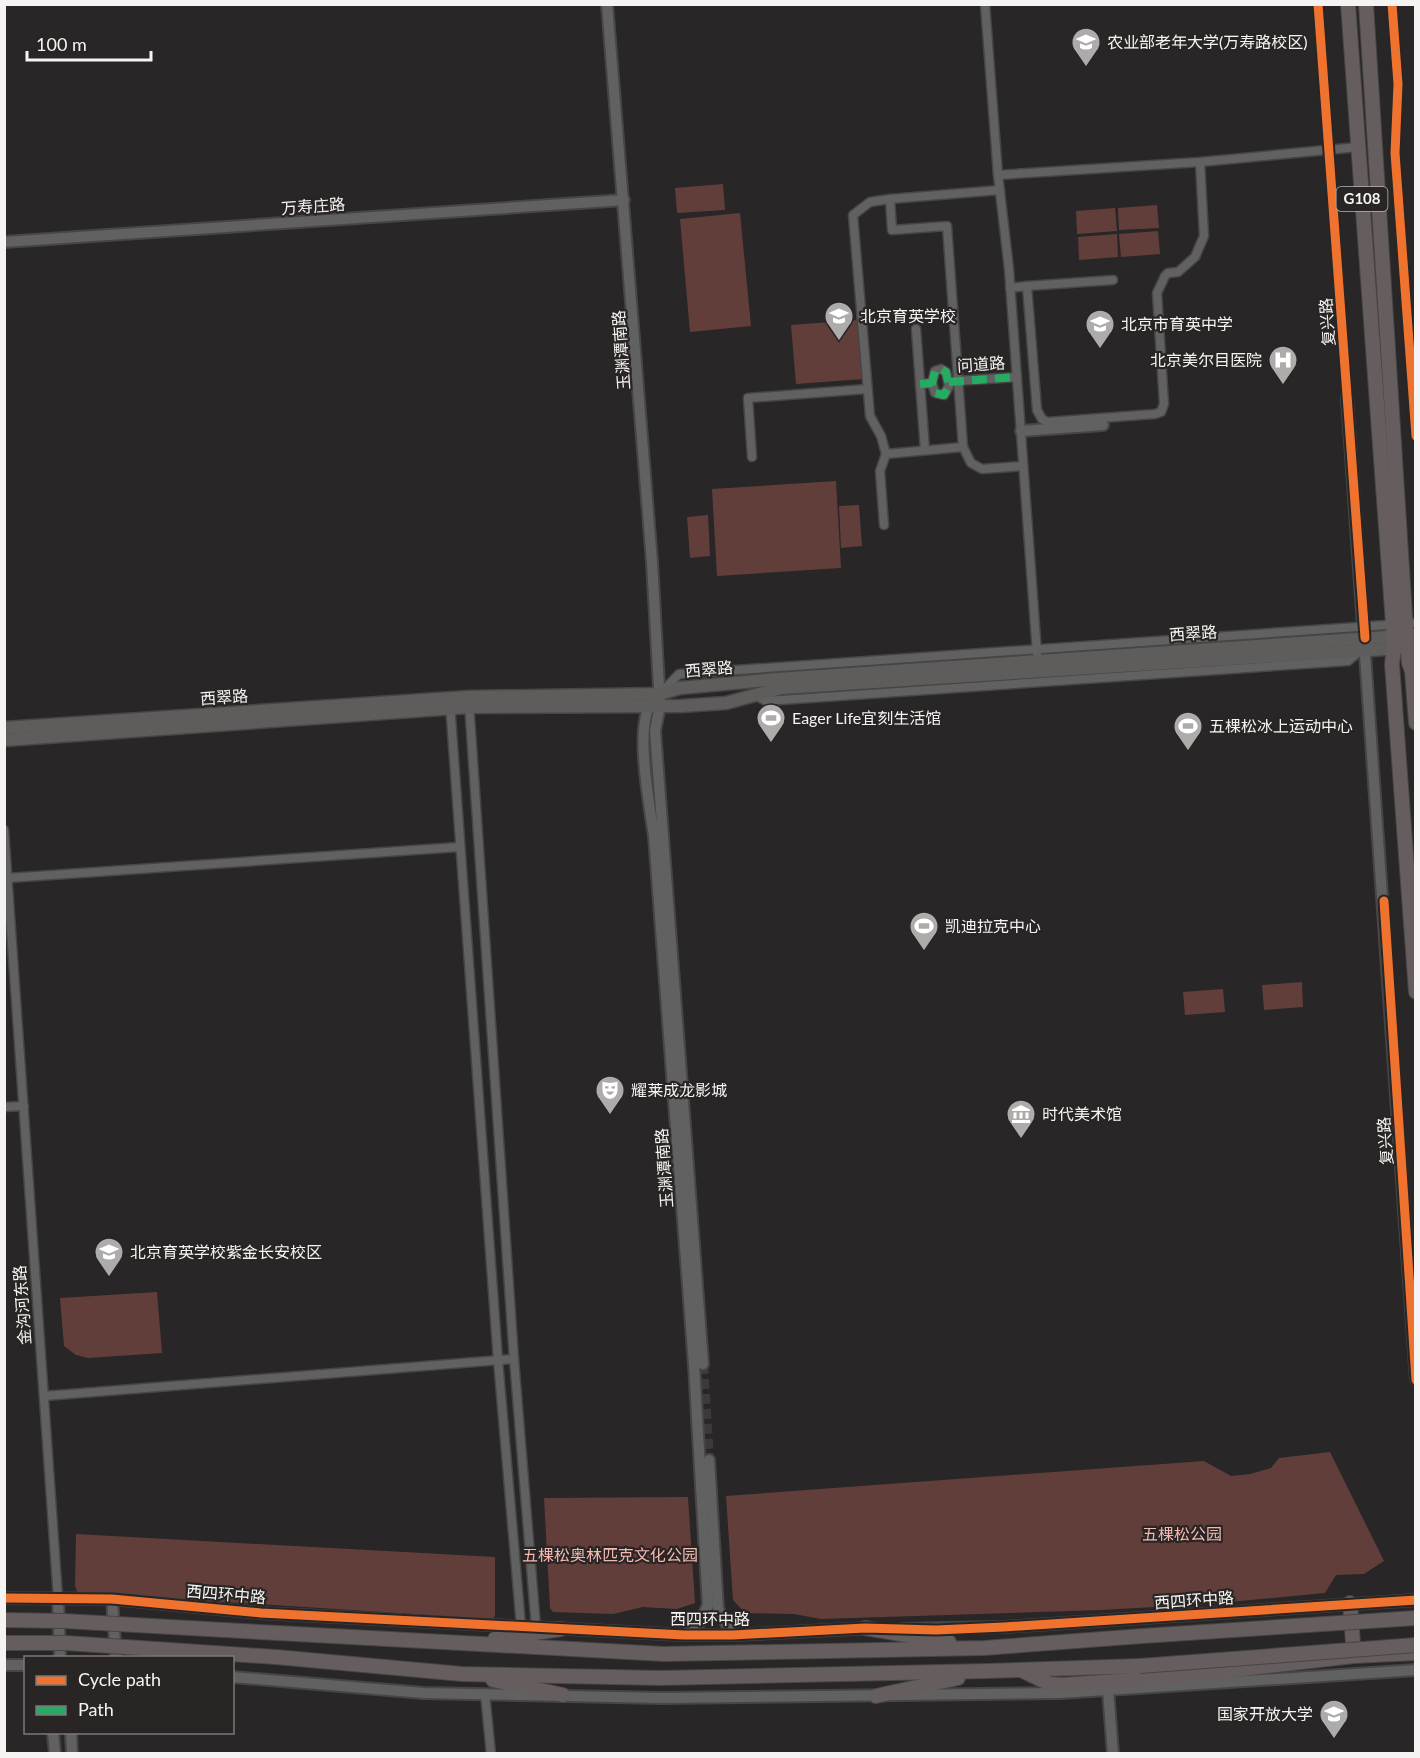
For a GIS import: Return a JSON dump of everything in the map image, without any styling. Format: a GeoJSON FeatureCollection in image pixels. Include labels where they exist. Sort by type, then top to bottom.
{"type":"FeatureCollection","features":[{"type":"Feature","properties":{"kind":"highway","name":"G108"},"geometry":{"type":"LineString","coordinates":[[1348,4],[1358,147],[1405,635],[1412,670],[1416,723]]}},
{"type":"Feature","properties":{"kind":"highway","name":"G108"},"geometry":{"type":"LineString","coordinates":[[1366,4],[1405,635],[1392,664],[1416,992]]}},
{"type":"Feature","properties":{"kind":"highway"},"geometry":{"type":"LineString","coordinates":[[1350,1604],[1354,1656]]}},
{"type":"Feature","properties":{"kind":"highway","name":"西四环中路"},"geometry":{"type":"LineString","coordinates":[[4,1620],[64,1621],[664,1654],[984,1648],[1416,1618]]}},
{"type":"Feature","properties":{"kind":"highway"},"geometry":{"type":"LineString","coordinates":[[865,1628],[984,1648]]}},
{"type":"Feature","properties":{"kind":"highway"},"geometry":{"type":"LineString","coordinates":[[466,1643],[561,1629]]}},
{"type":"Feature","properties":{"kind":"highway"},"geometry":{"type":"LineString","coordinates":[[4,1642],[66,1643],[276,1657],[462,1674],[661,1678],[1140,1666],[1416,1645]]}},
{"type":"Feature","properties":{"kind":"highway"},"geometry":{"type":"LineString","coordinates":[[1022,1670],[1050,1684],[1061,1685],[1174,1677],[1354,1656],[1416,1653]]}},
{"type":"Feature","properties":{"kind":"highway"},"geometry":{"type":"LineString","coordinates":[[876,1696],[988,1671]]}},
{"type":"Feature","properties":{"kind":"highway"},"geometry":{"type":"LineString","coordinates":[[462,1674],[563,1695]]}},
{"type":"Feature","properties":{"kind":"main road","name":"西翠路"},"geometry":{"type":"LineString","coordinates":[[656,701],[680,688],[777,679],[1364,641],[1405,635]]}},
{"type":"Feature","properties":{"kind":"main road","name":"西翠路"},"geometry":{"type":"LineString","coordinates":[[4,728],[469,702],[656,701],[681,706],[726,703],[781,688],[1037,661]]}},
{"type":"Feature","properties":{"kind":"main road","name":"西翠路"},"geometry":{"type":"LineString","coordinates":[[4,740],[450,703]]}},
{"type":"Feature","properties":{"kind":"street","name":"玉渊潭南路"},"geometry":{"type":"LineString","coordinates":[[607,4],[652,562],[655,731],[703,1364]]}},
{"type":"Feature","properties":{"kind":"street"},"geometry":{"type":"LineString","coordinates":[[985,4],[1017,376],[1037,661],[1364,641]]}},
{"type":"Feature","properties":{"kind":"street"},"geometry":{"type":"LineString","coordinates":[[1392,4],[1398,84],[1395,153],[1416,436]]}},
{"type":"Feature","properties":{"kind":"street"},"geometry":{"type":"LineString","coordinates":[[998,175],[1200,162],[1358,147]]}},
{"type":"Feature","properties":{"kind":"street"},"geometry":{"type":"LineString","coordinates":[[1028,286],[1036,410],[1042,419],[1047,422],[1161,412],[1164,405],[1157,293],[1168,273],[1178,272],[1195,257],[1204,236],[1200,162]]}},
{"type":"Feature","properties":{"kind":"street"},"geometry":{"type":"LineString","coordinates":[[884,525],[880,471],[886,454],[881,436],[870,416],[853,215],[870,202],[1000,190]]}},
{"type":"Feature","properties":{"kind":"street"},"geometry":{"type":"LineString","coordinates":[[890,199],[892,230],[947,225],[963,447],[971,463],[982,469],[1023,466]]}},
{"type":"Feature","properties":{"kind":"street","name":"万寿庄路"},"geometry":{"type":"LineString","coordinates":[[4,242],[624,200]]}},
{"type":"Feature","properties":{"kind":"street"},"geometry":{"type":"LineString","coordinates":[[1010,288],[1113,280]]}},
{"type":"Feature","properties":{"kind":"street"},"geometry":{"type":"LineString","coordinates":[[916,329],[925,450]]}},
{"type":"Feature","properties":{"kind":"street"},"geometry":{"type":"LineString","coordinates":[[940,369],[946,372],[949,382],[947,392],[940,395],[933,391],[932,383],[933,373],[940,369]]}},
{"type":"Feature","properties":{"kind":"street","name":"问道路"},"geometry":{"type":"LineString","coordinates":[[949,382],[1017,376]]}},
{"type":"Feature","properties":{"kind":"street"},"geometry":{"type":"LineString","coordinates":[[920,384],[932,383]]}},
{"type":"Feature","properties":{"kind":"street"},"geometry":{"type":"LineString","coordinates":[[752,457],[748,398],[867,388]]}},
{"type":"Feature","properties":{"kind":"street","name":"复兴路"},"geometry":{"type":"LineString","coordinates":[[1347,398],[1416,1380]]}},
{"type":"Feature","properties":{"kind":"street"},"geometry":{"type":"LineString","coordinates":[[1021,430],[1103,425]]}},
{"type":"Feature","properties":{"kind":"street"},"geometry":{"type":"LineString","coordinates":[[886,454],[963,447]]}},
{"type":"Feature","properties":{"kind":"street"},"geometry":{"type":"LineString","coordinates":[[754,695],[766,701],[1348,661],[1364,641]]}},
{"type":"Feature","properties":{"kind":"street","name":"玉渊潭南路"},"geometry":{"type":"LineString","coordinates":[[656,701],[643,724],[647,788],[655,848],[694,1365],[708,1605],[701,1621],[684,1635]]}},
{"type":"Feature","properties":{"kind":"street"},"geometry":{"type":"LineString","coordinates":[[469,702],[514,1359],[536,1627]]}},
{"type":"Feature","properties":{"kind":"street"},"geometry":{"type":"LineString","coordinates":[[450,703],[459,847],[520,1626]]}},
{"type":"Feature","properties":{"kind":"street","name":"金沟河东路"},"geometry":{"type":"LineString","coordinates":[[4,830],[58,1598]]}},
{"type":"Feature","properties":{"kind":"street"},"geometry":{"type":"LineString","coordinates":[[8,878],[459,847]]}},
{"type":"Feature","properties":{"kind":"street"},"geometry":{"type":"LineString","coordinates":[[4,1107],[24,1106]]}},
{"type":"Feature","properties":{"kind":"street"},"geometry":{"type":"LineString","coordinates":[[44,1396],[514,1359]]}},
{"type":"Feature","properties":{"kind":"street"},"geometry":{"type":"LineString","coordinates":[[709,1460],[718,1609],[733,1635]]}},
{"type":"Feature","properties":{"kind":"street","name":"西四环中路"},"geometry":{"type":"LineString","coordinates":[[4,1598],[112,1599],[261,1613],[684,1635],[733,1635],[865,1628],[936,1630],[1004,1627],[1416,1600]]}},
{"type":"Feature","properties":{"kind":"street"},"geometry":{"type":"LineString","coordinates":[[58,1598],[60,1656]]}},
{"type":"Feature","properties":{"kind":"street"},"geometry":{"type":"LineString","coordinates":[[112,1599],[116,1656]]}},
{"type":"Feature","properties":{"kind":"street"},"geometry":{"type":"LineString","coordinates":[[4,1665],[24,1665]]}},
{"type":"Feature","properties":{"kind":"street"},"geometry":{"type":"LineString","coordinates":[[234,1677],[424,1693],[662,1698],[1005,1695],[1416,1670]]}},
{"type":"Feature","properties":{"kind":"street"},"geometry":{"type":"LineString","coordinates":[[1108,1689],[1113,1754]]}},
{"type":"Feature","properties":{"kind":"street"},"geometry":{"type":"LineString","coordinates":[[485,1694],[491,1754]]}},
{"type":"Feature","properties":{"kind":"street"},"geometry":{"type":"LineString","coordinates":[[53,1734],[55,1754]]}},
{"type":"Feature","properties":{"kind":"street"},"geometry":{"type":"LineString","coordinates":[[71,1734],[72,1754]]}},
{"type":"Feature","properties":{"kind":"green space"},"geometry":{"type":"Polygon","coordinates":[[[723,184],[725,210],[677,213],[675,188],[723,184]]]}},
{"type":"Feature","properties":{"kind":"green space"},"geometry":{"type":"Polygon","coordinates":[[[1157,205],[1159,228],[1119,230],[1118,208],[1157,205]]]}},
{"type":"Feature","properties":{"kind":"green space"},"geometry":{"type":"Polygon","coordinates":[[[1115,208],[1117,231],[1077,234],[1076,211],[1115,208]]]}},
{"type":"Feature","properties":{"kind":"green space"},"geometry":{"type":"Polygon","coordinates":[[[740,213],[751,326],[690,332],[680,219],[740,213]]]}},
{"type":"Feature","properties":{"kind":"green space"},"geometry":{"type":"Polygon","coordinates":[[[1158,231],[1160,254],[1121,257],[1119,234],[1158,231]]]}},
{"type":"Feature","properties":{"kind":"green space"},"geometry":{"type":"Polygon","coordinates":[[[1117,234],[1118,257],[1079,260],[1078,237],[1117,234]]]}},
{"type":"Feature","properties":{"kind":"green space"},"geometry":{"type":"Polygon","coordinates":[[[859,320],[864,379],[796,384],[791,325],[859,320]]]}},
{"type":"Feature","properties":{"kind":"green space"},"geometry":{"type":"Polygon","coordinates":[[[836,481],[841,568],[717,576],[712,489],[836,481]]]}},
{"type":"Feature","properties":{"kind":"green space"},"geometry":{"type":"Polygon","coordinates":[[[859,505],[862,546],[841,548],[839,506],[859,505]]]}},
{"type":"Feature","properties":{"kind":"green space"},"geometry":{"type":"Polygon","coordinates":[[[708,515],[710,556],[690,558],[687,517],[708,515]]]}},
{"type":"Feature","properties":{"kind":"green space"},"geometry":{"type":"Polygon","coordinates":[[[1302,982],[1303,1007],[1264,1010],[1262,985],[1302,982]]]}},
{"type":"Feature","properties":{"kind":"green space"},"geometry":{"type":"Polygon","coordinates":[[[1223,989],[1225,1012],[1185,1015],[1183,992],[1223,989]]]}},
{"type":"Feature","properties":{"kind":"green space"},"geometry":{"type":"Polygon","coordinates":[[[157,1292],[162,1353],[88,1358],[76,1355],[64,1346],[60,1298],[157,1292]]]}},
{"type":"Feature","properties":{"kind":"green space","name":"五棵松公园"},"geometry":{"type":"Polygon","coordinates":[[[1330,1452],[1384,1561],[1364,1574],[1336,1575],[1325,1593],[1208,1604],[1101,1610],[821,1619],[794,1614],[745,1613],[733,1600],[726,1496],[1204,1461],[1231,1476],[1271,1468],[1279,1458],[1330,1452]]]}},
{"type":"Feature","properties":{"kind":"green space","name":"五棵松奥林匹克文化公园"},"geometry":{"type":"Polygon","coordinates":[[[688,1497],[695,1603],[677,1609],[643,1607],[613,1614],[553,1612],[550,1608],[544,1498],[688,1497]]]}},
{"type":"Feature","properties":{"kind":"green space","name":"五棵松奥林匹克文化公园"},"geometry":{"type":"Polygon","coordinates":[[[76,1534],[495,1557],[495,1616],[492,1619],[195,1600],[79,1596],[75,1586],[76,1534]]]}},
{"type":"Feature","properties":{"kind":"tunnel"},"geometry":{"type":"LineString","coordinates":[[703,1364],[709,1460]]}},
{"type":"Feature","properties":{"kind":"marked path"},"geometry":{"type":"LineString","coordinates":[[920,384],[932,383],[935,393],[944,395],[949,386],[946,372],[941,369],[935,371],[932,383]]}},
{"type":"Feature","properties":{"kind":"marked path"},"geometry":{"type":"LineString","coordinates":[[949,382],[1017,377]]}},
{"type":"Feature","properties":{"kind":"cycle path"},"geometry":{"type":"LineString","coordinates":[[1318,4],[1365,638]]}},
{"type":"Feature","properties":{"kind":"cycle path"},"geometry":{"type":"LineString","coordinates":[[1392,4],[1398,84],[1395,153],[1416,436]]}},
{"type":"Feature","properties":{"kind":"cycle path"},"geometry":{"type":"LineString","coordinates":[[1384,901],[1416,1380]]}},
{"type":"Feature","properties":{"kind":"cycle path"},"geometry":{"type":"LineString","coordinates":[[4,1598],[112,1599],[261,1613],[684,1635],[733,1635],[865,1628],[936,1630],[1004,1627],[1416,1600]]}},
{"type":"Feature","properties":{"kind":"place","name":"农业部老年大学(万寿路校区)"},"geometry":{"type":"Point","coordinates":[1086,68]}},
{"type":"Feature","properties":{"kind":"place","name":"北京育英学校"},"geometry":{"type":"Point","coordinates":[839,342]}},
{"type":"Feature","properties":{"kind":"place","name":"北京市育英中学"},"geometry":{"type":"Point","coordinates":[1100,350]}},
{"type":"Feature","properties":{"kind":"place","name":"北京美尔目医院"},"geometry":{"type":"Point","coordinates":[1283,386]}},
{"type":"Feature","properties":{"kind":"place","name":"Eager Life宜刻生活馆"},"geometry":{"type":"Point","coordinates":[771,744]}},
{"type":"Feature","properties":{"kind":"place","name":"五棵松冰上运动中心"},"geometry":{"type":"Point","coordinates":[1188,752]}},
{"type":"Feature","properties":{"kind":"place","name":"凯迪拉克中心"},"geometry":{"type":"Point","coordinates":[924,952]}},
{"type":"Feature","properties":{"kind":"place","name":"耀莱成龙影城"},"geometry":{"type":"Point","coordinates":[610,1116]}},
{"type":"Feature","properties":{"kind":"place","name":"时代美术馆"},"geometry":{"type":"Point","coordinates":[1021,1140]}},
{"type":"Feature","properties":{"kind":"place","name":"北京育英学校紫金长安校区"},"geometry":{"type":"Point","coordinates":[109,1278]}},
{"type":"Feature","properties":{"kind":"place","name":"国家开放大学"},"geometry":{"type":"Point","coordinates":[1334,1740]}}]}
